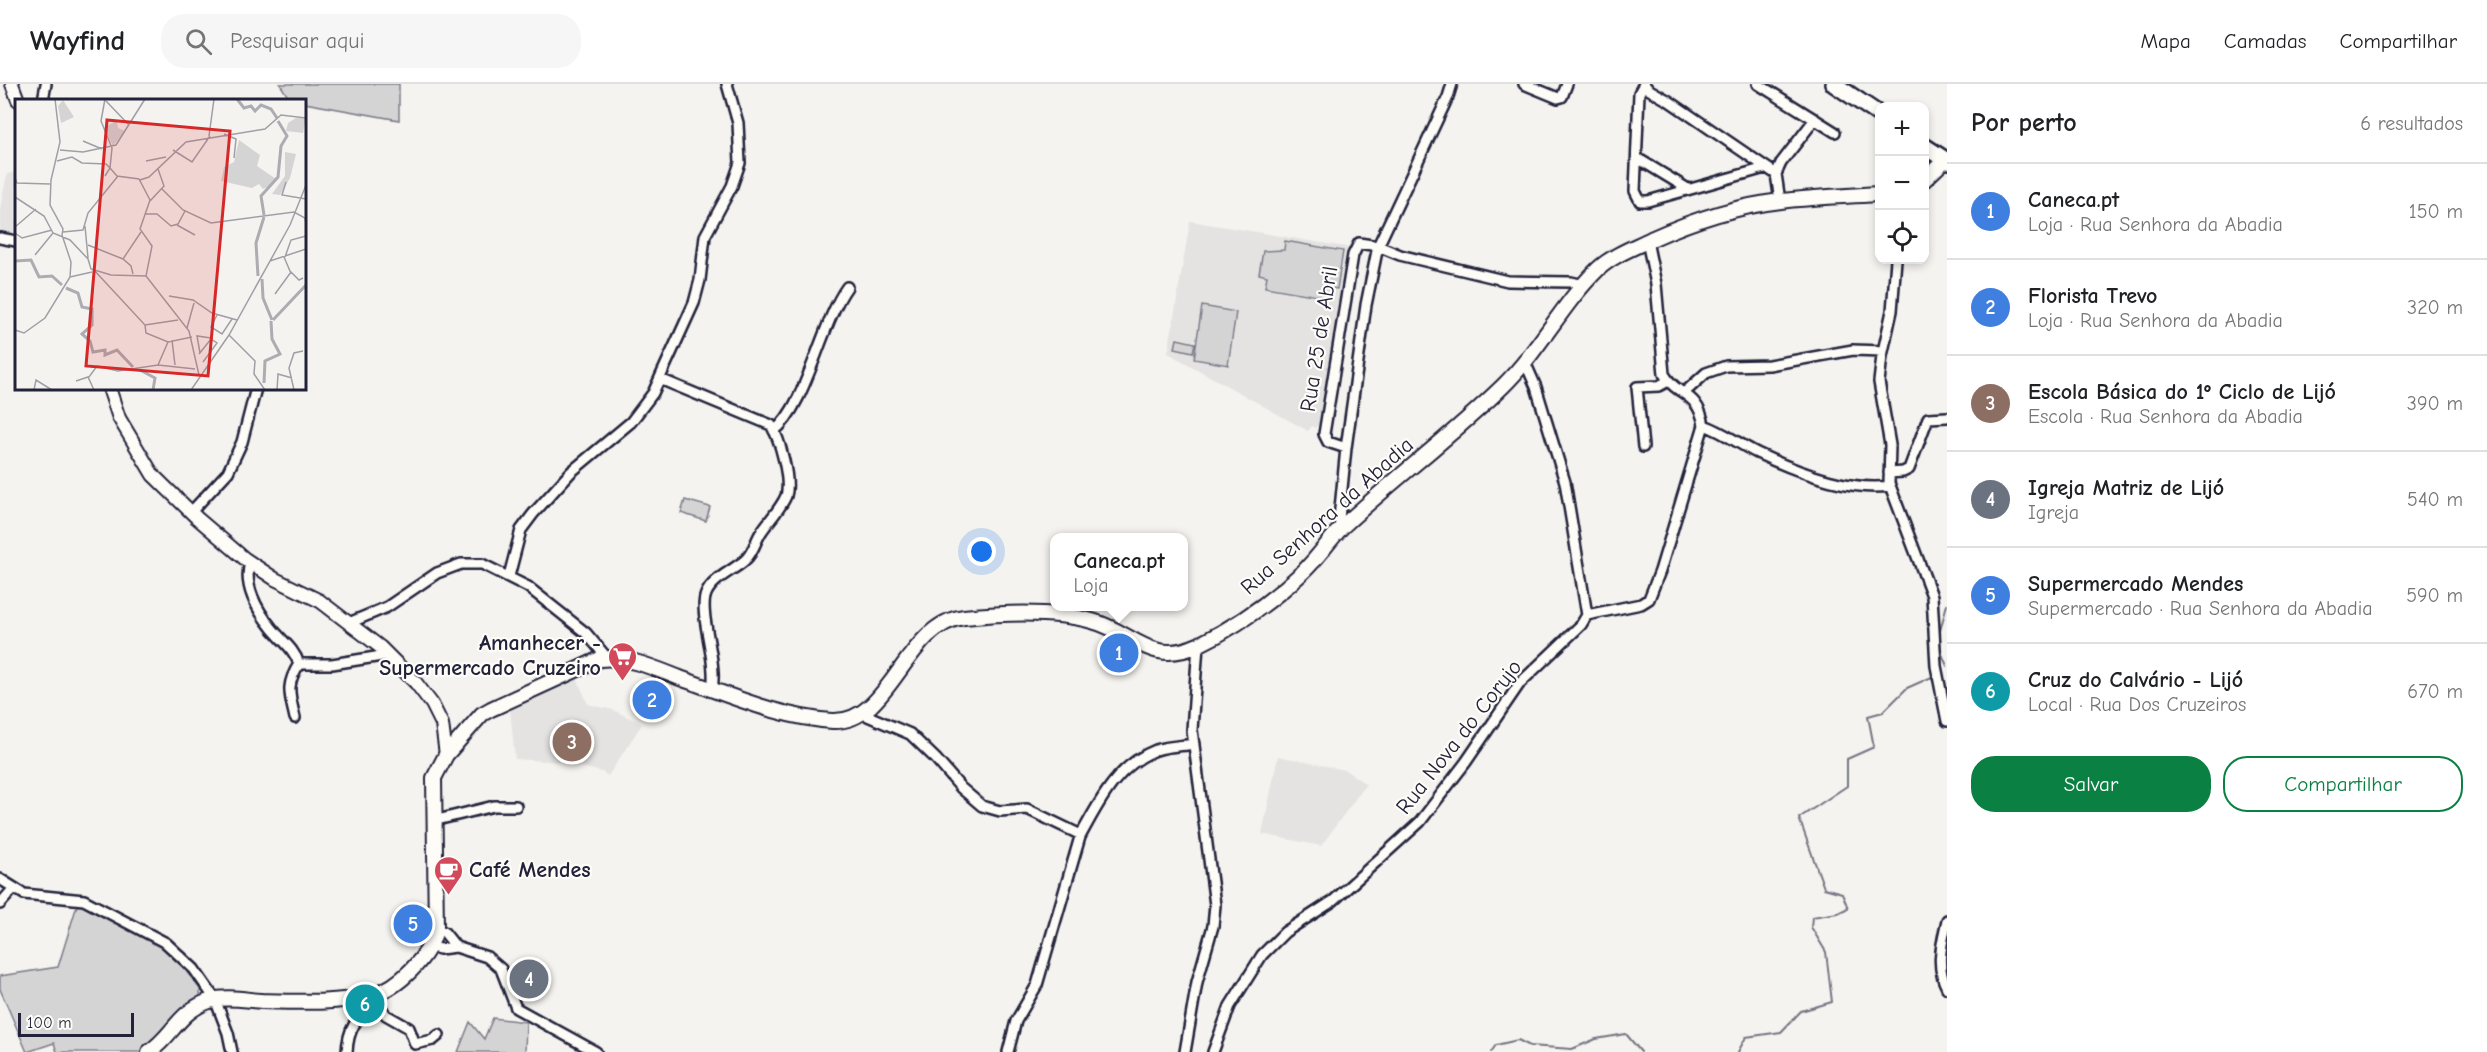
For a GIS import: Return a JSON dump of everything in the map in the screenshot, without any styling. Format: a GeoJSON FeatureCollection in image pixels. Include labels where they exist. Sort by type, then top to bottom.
{"type":"FeatureCollection","features":[{"type":"Feature","properties":{"kind":"main road"},"geometry":{"type":"LineString","coordinates":[[1834,84],[1875,112]]}},
{"type":"Feature","properties":{"kind":"main road"},"geometry":{"type":"LineString","coordinates":[[1929,149],[1946,160],[1929,175]]}},
{"type":"Feature","properties":{"kind":"main road","name":"Rua Senhora da Abadia"},"geometry":{"type":"LineString","coordinates":[[861,713],[876,699],[925,638],[947,621],[961,618],[1010,615],[1071,617],[1102,625],[1149,650],[1185,650],[1198,645],[1250,614],[1301,574],[1341,529],[1506,383],[1584,285],[1606,263],[1647,241],[1740,209],[1780,201],[1875,194]]}},
{"type":"Feature","properties":{"kind":"main road"},"geometry":{"type":"LineString","coordinates":[[149,1052],[182,1017],[195,1007],[215,999],[304,1002],[373,995],[411,970],[431,947],[436,929],[434,778],[446,755],[482,714],[491,709],[608,658],[645,665],[769,708],[812,719],[838,721],[861,713]]}},
{"type":"Feature","properties":{"kind":"street"},"geometry":{"type":"LineString","coordinates":[[12,84],[18,99]]}},
{"type":"Feature","properties":{"kind":"street"},"geometry":{"type":"LineString","coordinates":[[43,99],[46,84]]}},
{"type":"Feature","properties":{"kind":"street"},"geometry":{"type":"LineString","coordinates":[[509,576],[521,530],[533,514],[571,472],[631,422],[660,380],[673,344],[694,303],[700,280],[705,236],[732,186],[740,163],[738,123],[727,84]]}},
{"type":"Feature","properties":{"kind":"street","name":"Rua 25 de Abril"},"geometry":{"type":"LineString","coordinates":[[1341,529],[1339,519],[1346,448],[1366,304],[1378,246],[1452,84]]}},
{"type":"Feature","properties":{"kind":"street"},"geometry":{"type":"LineString","coordinates":[[1524,84],[1558,98],[1562,97],[1567,84]]}},
{"type":"Feature","properties":{"kind":"street"},"geometry":{"type":"LineString","coordinates":[[1765,168],[1648,201],[1640,201],[1635,191],[1639,93],[1644,84],[1648,89],[1776,174]]}},
{"type":"Feature","properties":{"kind":"street"},"geometry":{"type":"LineString","coordinates":[[1758,84],[1835,132]]}},
{"type":"Feature","properties":{"kind":"street"},"geometry":{"type":"LineString","coordinates":[[1780,201],[1776,174],[1781,163],[1815,119]]}},
{"type":"Feature","properties":{"kind":"street"},"geometry":{"type":"LineString","coordinates":[[1637,158],[1688,189]]}},
{"type":"Feature","properties":{"kind":"street"},"geometry":{"type":"LineString","coordinates":[[0,238],[15,241]]}},
{"type":"Feature","properties":{"kind":"street"},"geometry":{"type":"LineString","coordinates":[[1525,362],[1536,387],[1565,482],[1587,615],[1641,604],[1649,599],[1660,571],[1704,425],[1698,404],[1668,381],[1662,366],[1656,284],[1647,241]]}},
{"type":"Feature","properties":{"kind":"street","name":"Rua 25 de Abril"},"geometry":{"type":"LineString","coordinates":[[1346,448],[1328,442],[1324,434],[1353,255],[1359,243],[1378,246]]}},
{"type":"Feature","properties":{"kind":"street"},"geometry":{"type":"LineString","coordinates":[[1378,246],[1400,255],[1508,281],[1571,282],[1584,285]]}},
{"type":"Feature","properties":{"kind":"street"},"geometry":{"type":"LineString","coordinates":[[1896,264],[1892,311],[1882,351],[1879,382],[1890,446],[1890,486],[1932,596],[1936,666],[1947,721]]}},
{"type":"Feature","properties":{"kind":"street"},"geometry":{"type":"LineString","coordinates":[[774,430],[784,423],[791,410],[823,335],[847,287]]}},
{"type":"Feature","properties":{"kind":"street"},"geometry":{"type":"LineString","coordinates":[[1684,393],[1706,373],[1726,366],[1769,365],[1853,350],[1882,351]]}},
{"type":"Feature","properties":{"kind":"street"},"geometry":{"type":"LineString","coordinates":[[660,380],[771,426],[778,436],[787,481],[786,495],[747,559],[712,585],[705,595],[705,617],[711,644],[714,679],[712,689]]}},
{"type":"Feature","properties":{"kind":"street"},"geometry":{"type":"LineString","coordinates":[[1643,447],[1637,387],[1659,386],[1668,381]]}},
{"type":"Feature","properties":{"kind":"street"},"geometry":{"type":"LineString","coordinates":[[110,390],[119,418],[153,475],[191,512],[250,563],[275,579],[320,601],[350,623],[388,655],[416,683],[432,704],[442,724],[446,755]]}},
{"type":"Feature","properties":{"kind":"street"},"geometry":{"type":"LineString","coordinates":[[191,512],[228,472],[242,442],[255,390]]}},
{"type":"Feature","properties":{"kind":"street"},"geometry":{"type":"LineString","coordinates":[[1889,472],[1909,469],[1929,418],[1947,417]]}},
{"type":"Feature","properties":{"kind":"street"},"geometry":{"type":"LineString","coordinates":[[1704,425],[1731,437],[1756,453],[1839,482],[1859,487],[1890,486]]}},
{"type":"Feature","properties":{"kind":"street"},"geometry":{"type":"LineString","coordinates":[[250,563],[248,571],[251,594],[270,627],[296,654],[299,664]]}},
{"type":"Feature","properties":{"kind":"street"},"geometry":{"type":"LineString","coordinates":[[350,623],[387,607],[437,573],[461,564],[482,564],[528,587],[586,633],[608,658]]}},
{"type":"Feature","properties":{"kind":"street","name":"Rua Nova do Corujo"},"geometry":{"type":"LineString","coordinates":[[1213,1052],[1230,1006],[1262,955],[1285,932],[1333,901],[1420,822],[1466,762],[1520,683],[1581,625],[1587,615]]}},
{"type":"Feature","properties":{"kind":"street"},"geometry":{"type":"LineString","coordinates":[[1185,1052],[1197,981],[1213,926],[1215,905],[1192,717],[1198,645]]}},
{"type":"Feature","properties":{"kind":"street"},"geometry":{"type":"LineString","coordinates":[[299,664],[332,663],[388,655]]}},
{"type":"Feature","properties":{"kind":"street"},"geometry":{"type":"LineString","coordinates":[[295,718],[288,685],[291,675],[299,664]]}},
{"type":"Feature","properties":{"kind":"street"},"geometry":{"type":"LineString","coordinates":[[861,713],[910,734],[961,788],[982,806],[1000,811],[1027,809],[1082,835]]}},
{"type":"Feature","properties":{"kind":"street"},"geometry":{"type":"LineString","coordinates":[[1008,1052],[1016,1021],[1037,985],[1082,835],[1110,786],[1129,764],[1158,750],[1194,744]]}},
{"type":"Feature","properties":{"kind":"street"},"geometry":{"type":"LineString","coordinates":[[434,821],[494,806],[516,806]]}},
{"type":"Feature","properties":{"kind":"street"},"geometry":{"type":"LineString","coordinates":[[0,879],[24,894],[84,900],[166,943],[194,969],[215,999],[228,1033],[232,1052]]}},
{"type":"Feature","properties":{"kind":"street"},"geometry":{"type":"LineString","coordinates":[[0,903],[14,888]]}},
{"type":"Feature","properties":{"kind":"street"},"geometry":{"type":"LineString","coordinates":[[1947,920],[1941,947],[1940,967],[1947,988]]}},
{"type":"Feature","properties":{"kind":"street"},"geometry":{"type":"LineString","coordinates":[[436,929],[444,932],[456,947]]}},
{"type":"Feature","properties":{"kind":"street"},"geometry":{"type":"LineString","coordinates":[[431,947],[440,949],[456,947],[488,957],[501,969],[516,1008],[596,1052]]}},
{"type":"Feature","properties":{"kind":"street"},"geometry":{"type":"LineString","coordinates":[[373,995],[386,1015],[409,1028],[415,1044],[433,1040],[439,1035]]}},
{"type":"Feature","properties":{"kind":"street"},"geometry":{"type":"LineString","coordinates":[[347,1052],[347,1036],[355,1022],[373,1003],[373,995]]}},
{"type":"Feature","properties":{"kind":"shaded area"},"geometry":{"type":"Polygon","coordinates":[[[280,84],[399,84],[399,120],[306,103],[306,99],[289,99],[280,84]]]}},
{"type":"Feature","properties":{"kind":"shaded area"},"geometry":{"type":"Polygon","coordinates":[[[15,172],[15,239],[0,235],[0,209],[7,174],[15,172]]]}},
{"type":"Feature","properties":{"kind":"shaded area"},"geometry":{"type":"Polygon","coordinates":[[[1190,221],[1346,247],[1348,250],[1319,424],[1315,428],[1312,426],[1308,431],[1168,353],[1190,221]]]}},
{"type":"Feature","properties":{"kind":"shaded area"},"geometry":{"type":"Polygon","coordinates":[[[1285,241],[1343,251],[1337,289],[1331,288],[1329,298],[1265,287],[1267,276],[1259,274],[1263,251],[1284,250],[1285,241]]]}},
{"type":"Feature","properties":{"kind":"shaded area"},"geometry":{"type":"Polygon","coordinates":[[[1202,306],[1236,312],[1228,365],[1194,359],[1202,306]]]}},
{"type":"Feature","properties":{"kind":"shaded area"},"geometry":{"type":"Polygon","coordinates":[[[1177,339],[1195,343],[1193,352],[1175,348],[1177,339]]]}},
{"type":"Feature","properties":{"kind":"shaded area"},"geometry":{"type":"Polygon","coordinates":[[[685,500],[710,507],[706,521],[681,513],[685,500]]]}},
{"type":"Feature","properties":{"kind":"shaded area"},"geometry":{"type":"Polygon","coordinates":[[[577,678],[588,704],[613,710],[642,724],[608,776],[602,772],[562,762],[515,759],[510,709],[577,678]]]}},
{"type":"Feature","properties":{"kind":"shaded area"},"geometry":{"type":"Polygon","coordinates":[[[1278,756],[1345,770],[1366,784],[1321,846],[1262,834],[1278,756]]]}},
{"type":"Feature","properties":{"kind":"shaded area"},"geometry":{"type":"Polygon","coordinates":[[[77,905],[85,905],[156,942],[175,957],[200,989],[200,997],[183,1010],[156,1040],[140,1052],[57,1052],[54,1043],[27,1052],[0,989],[0,976],[58,967],[77,905]]]}},
{"type":"Feature","properties":{"kind":"shaded area"},"geometry":{"type":"Polygon","coordinates":[[[493,1018],[526,1022],[525,1052],[458,1052],[470,1022],[484,1039],[493,1018]]]}},
{"type":"Feature","properties":{"kind":"waterway"},"geometry":{"type":"LineString","coordinates":[[1939,635],[1947,604]]}},
{"type":"Feature","properties":{"kind":"waterway"},"geometry":{"type":"LineString","coordinates":[[1939,647],[1947,666]]}},
{"type":"Feature","properties":{"kind":"waterway"},"geometry":{"type":"LineString","coordinates":[[1738,1052],[1746,1037],[1781,1032],[1801,1011],[1832,1002],[1826,952],[1811,927],[1812,917],[1838,913],[1848,908],[1842,893],[1824,888],[1799,818],[1847,786],[1847,759],[1874,747],[1868,716],[1883,712],[1907,688],[1934,676]]}},
{"type":"Feature","properties":{"kind":"waterway"},"geometry":{"type":"LineString","coordinates":[[1491,1052],[1496,1045],[1518,1040],[1530,1046],[1572,1049],[1596,1039],[1626,1034],[1641,1052]]}},
{"type":"Feature","properties":{"kind":"place","name":"Caneca.pt"},"geometry":{"type":"Point","coordinates":[1119,653]}},
{"type":"Feature","properties":{"kind":"place","name":"Amanhecer - Supermercado Cruzeiro"},"geometry":{"type":"Point","coordinates":[622,682]}},
{"type":"Feature","properties":{"kind":"place","name":"Florista Trevo"},"geometry":{"type":"Point","coordinates":[652,700]}},
{"type":"Feature","properties":{"kind":"place","name":"Escola Básica do 1º Ciclo de Lijó"},"geometry":{"type":"Point","coordinates":[572,742]}},
{"type":"Feature","properties":{"kind":"place","name":"Café Mendes"},"geometry":{"type":"Point","coordinates":[448,896]}},
{"type":"Feature","properties":{"kind":"place","name":"Supermercado Mendes"},"geometry":{"type":"Point","coordinates":[413,924]}},
{"type":"Feature","properties":{"kind":"place","name":"Igreja Matriz de Lijó"},"geometry":{"type":"Point","coordinates":[529,979]}},
{"type":"Feature","properties":{"kind":"place","name":"Cruz do Calvário - Lijó"},"geometry":{"type":"Point","coordinates":[365,1004]}}]}
